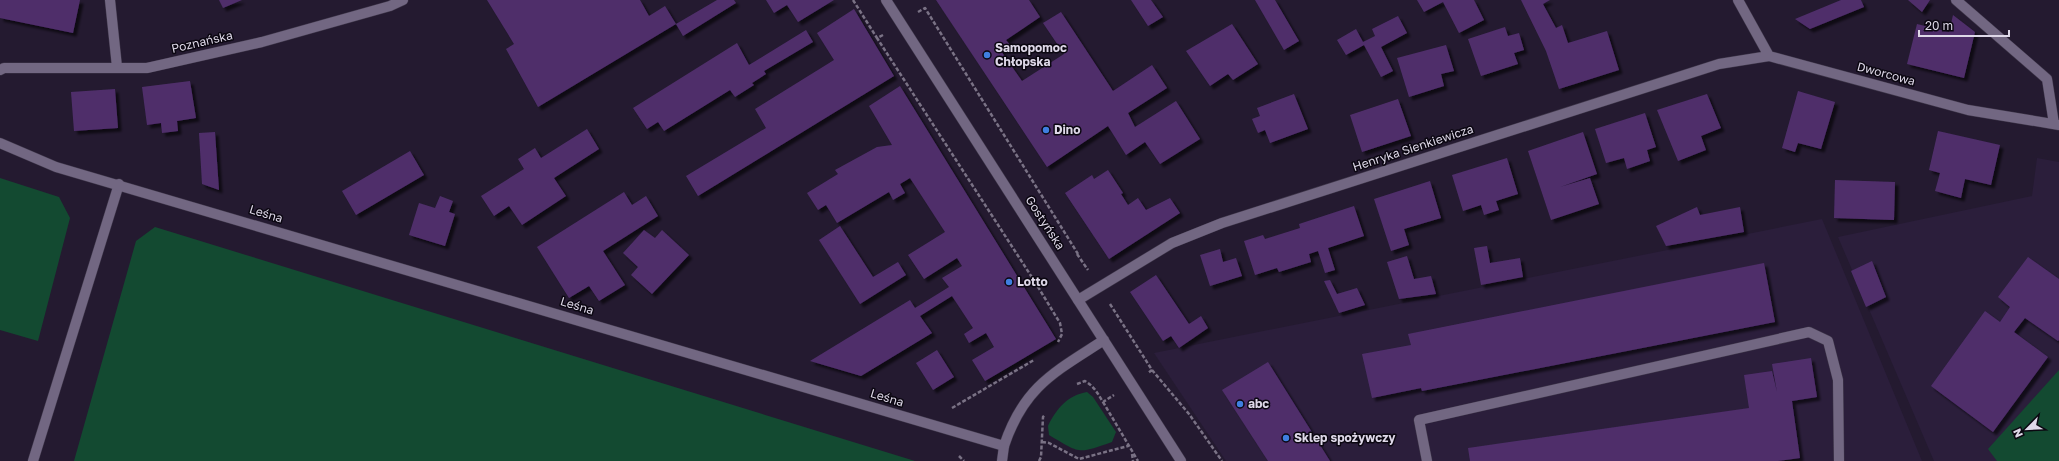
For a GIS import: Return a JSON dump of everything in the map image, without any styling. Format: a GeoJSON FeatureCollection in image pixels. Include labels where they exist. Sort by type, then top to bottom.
{"type":"FeatureCollection","features":[{"type":"Feature","properties":{"kind":"street"},"geometry":{"type":"LineString","coordinates":[[110,0],[117,67]]}},
{"type":"Feature","properties":{"kind":"street","name":"Poznańska"},"geometry":{"type":"LineString","coordinates":[[0,70],[4,68],[147,68],[262,42],[390,6],[403,0]]}},
{"type":"Feature","properties":{"kind":"street","name":"Gostyńska"},"geometry":{"type":"LineString","coordinates":[[886,0],[1181,461]]}},
{"type":"Feature","properties":{"kind":"street"},"geometry":{"type":"LineString","coordinates":[[1738,0],[1769,56]]}},
{"type":"Feature","properties":{"kind":"street"},"geometry":{"type":"LineString","coordinates":[[1956,0],[2048,79],[2056,124]]}},
{"type":"Feature","properties":{"kind":"street","name":"Henryka Sienkiewicza"},"geometry":{"type":"LineString","coordinates":[[1078,300],[1172,243],[1222,223],[1719,64],[1769,56]]}},
{"type":"Feature","properties":{"kind":"street","name":"Dworcowa"},"geometry":{"type":"LineString","coordinates":[[1769,56],[1968,110],[2056,124]]}},
{"type":"Feature","properties":{"kind":"street","name":"Leśna"},"geometry":{"type":"LineString","coordinates":[[0,143],[56,167],[119,184],[1004,446]]}},
{"type":"Feature","properties":{"kind":"street"},"geometry":{"type":"LineString","coordinates":[[33,461],[119,184]]}},
{"type":"Feature","properties":{"kind":"street"},"geometry":{"type":"LineString","coordinates":[[1427,461],[1419,420],[1809,332],[1828,341],[1838,380],[1839,461]]}},
{"type":"Feature","properties":{"kind":"street"},"geometry":{"type":"LineString","coordinates":[[1002,461],[1004,446],[1016,416],[1040,384],[1048,377],[1104,340]]}},
{"type":"Feature","properties":{"kind":"path"},"geometry":{"type":"LineString","coordinates":[[853,0],[877,38]]}},
{"type":"Feature","properties":{"kind":"path"},"geometry":{"type":"LineString","coordinates":[[1074,256],[1078,254],[1152,370],[1189,414],[1222,461]]}},
{"type":"Feature","properties":{"kind":"path"},"geometry":{"type":"LineString","coordinates":[[1045,276],[1035,282],[1060,323],[1062,334],[1058,342]]}},
{"type":"Feature","properties":{"kind":"path"},"geometry":{"type":"LineString","coordinates":[[945,429],[949,410],[1037,359]]}},
{"type":"Feature","properties":{"kind":"path"},"geometry":{"type":"LineString","coordinates":[[1146,374],[1152,370]]}},
{"type":"Feature","properties":{"kind":"path"},"geometry":{"type":"LineString","coordinates":[[1073,386],[1085,381],[1095,388],[1138,461]]}},
{"type":"Feature","properties":{"kind":"path"},"geometry":{"type":"LineString","coordinates":[[1103,402],[1117,394]]}},
{"type":"Feature","properties":{"kind":"path"},"geometry":{"type":"LineString","coordinates":[[1039,461],[1041,457],[1043,417],[1047,412]]}},
{"type":"Feature","properties":{"kind":"path"},"geometry":{"type":"LineString","coordinates":[[1042,442],[1050,444],[1079,459],[1128,446]]}},
{"type":"Feature","properties":{"kind":"path"},"geometry":{"type":"LineString","coordinates":[[1132,452],[1133,461]]}},
{"type":"Feature","properties":{"kind":"path"},"geometry":{"type":"LineString","coordinates":[[954,454],[960,456],[964,461]]}},
{"type":"Feature","properties":{"kind":"shaded area"},"geometry":{"type":"Polygon","coordinates":[[[2037,158],[2059,162],[2059,461],[1934,461],[1838,237],[2032,196],[2037,158]]]}},
{"type":"Feature","properties":{"kind":"shaded area"},"geometry":{"type":"Polygon","coordinates":[[[1822,219],[1922,461],[1226,461],[1154,353],[1822,219]]]}},
{"type":"Feature","properties":{"kind":"green space"},"geometry":{"type":"Polygon","coordinates":[[[0,178],[59,197],[70,218],[38,341],[0,330],[0,178]]]}},
{"type":"Feature","properties":{"kind":"green space"},"geometry":{"type":"Polygon","coordinates":[[[155,227],[915,461],[74,461],[136,241],[155,227]]]}},
{"type":"Feature","properties":{"kind":"green space"},"geometry":{"type":"Polygon","coordinates":[[[2059,370],[2059,461],[1997,461],[1988,449],[2059,370]]]}},
{"type":"Feature","properties":{"kind":"green space"},"geometry":{"type":"Polygon","coordinates":[[[1087,392],[1093,397],[1116,432],[1112,442],[1092,449],[1079,450],[1067,446],[1049,435],[1048,426],[1063,404],[1074,396],[1087,392]]]}},
{"type":"Feature","properties":{"kind":"building"},"geometry":{"type":"Polygon","coordinates":[[[0,0],[80,0],[73,33],[0,18],[0,0]]]}},
{"type":"Feature","properties":{"kind":"building"},"geometry":{"type":"Polygon","coordinates":[[[219,0],[242,0],[223,8],[219,0]]]}},
{"type":"Feature","properties":{"kind":"building"},"geometry":{"type":"Polygon","coordinates":[[[487,0],[640,0],[649,16],[665,6],[676,24],[538,107],[506,49],[514,44],[487,0]]]}},
{"type":"Feature","properties":{"kind":"building"},"geometry":{"type":"Polygon","coordinates":[[[717,0],[734,0],[736,3],[683,36],[676,24],[717,0]]]}},
{"type":"Feature","properties":{"kind":"building"},"geometry":{"type":"Polygon","coordinates":[[[766,0],[834,0],[798,22],[787,5],[774,13],[766,0]]]}},
{"type":"Feature","properties":{"kind":"building"},"geometry":{"type":"Polygon","coordinates":[[[936,0],[1029,0],[1040,17],[1006,40],[1010,45],[1001,51],[1022,81],[1064,54],[1043,23],[1061,12],[1113,91],[1152,65],[1167,88],[1128,113],[1135,127],[1176,101],[1200,139],[1160,164],[1145,142],[1126,155],[1108,126],[1047,167],[936,0]]]}},
{"type":"Feature","properties":{"kind":"building"},"geometry":{"type":"Polygon","coordinates":[[[1131,0],[1151,0],[1163,17],[1148,26],[1131,0]]]}},
{"type":"Feature","properties":{"kind":"building"},"geometry":{"type":"Polygon","coordinates":[[[1255,0],[1275,0],[1299,41],[1284,50],[1255,0]]]}},
{"type":"Feature","properties":{"kind":"building"},"geometry":{"type":"Polygon","coordinates":[[[1417,0],[1474,0],[1484,20],[1459,33],[1443,2],[1424,12],[1417,0]]]}},
{"type":"Feature","properties":{"kind":"building"},"geometry":{"type":"Polygon","coordinates":[[[1521,0],[1550,0],[1543,4],[1556,28],[1562,25],[1568,43],[1607,31],[1619,70],[1559,89],[1546,51],[1521,0]]]}},
{"type":"Feature","properties":{"kind":"building"},"geometry":{"type":"Polygon","coordinates":[[[1841,0],[1861,0],[1864,7],[1810,29],[1795,19],[1841,0]]]}},
{"type":"Feature","properties":{"kind":"building"},"geometry":{"type":"Polygon","coordinates":[[[1908,0],[1930,0],[1922,12],[1908,0]]]}},
{"type":"Feature","properties":{"kind":"building"},"geometry":{"type":"Polygon","coordinates":[[[854,9],[894,76],[698,196],[686,176],[766,128],[755,109],[834,60],[817,33],[854,9]]]}},
{"type":"Feature","properties":{"kind":"building"},"geometry":{"type":"Polygon","coordinates":[[[1953,15],[1975,32],[1964,78],[1907,64],[1917,24],[1949,32],[1953,15]]]}},
{"type":"Feature","properties":{"kind":"building"},"geometry":{"type":"Polygon","coordinates":[[[1398,16],[1407,33],[1381,47],[1393,71],[1381,77],[1364,45],[1346,55],[1337,40],[1356,29],[1363,42],[1375,36],[1372,29],[1398,16]]]}},
{"type":"Feature","properties":{"kind":"building"},"geometry":{"type":"Polygon","coordinates":[[[1232,24],[1258,64],[1233,80],[1228,74],[1210,86],[1186,51],[1232,24]]]}},
{"type":"Feature","properties":{"kind":"building"},"geometry":{"type":"Polygon","coordinates":[[[1505,27],[1508,36],[1519,33],[1524,50],[1514,53],[1518,64],[1481,76],[1468,39],[1505,27]]]}},
{"type":"Feature","properties":{"kind":"building"},"geometry":{"type":"Polygon","coordinates":[[[806,30],[813,42],[764,71],[766,74],[752,83],[754,85],[735,97],[730,90],[664,131],[658,122],[647,129],[633,108],[737,43],[749,65],[806,30]]]}},
{"type":"Feature","properties":{"kind":"building"},"geometry":{"type":"Polygon","coordinates":[[[1446,45],[1454,71],[1441,74],[1444,86],[1409,97],[1397,58],[1446,45]]]}},
{"type":"Feature","properties":{"kind":"building"},"geometry":{"type":"Polygon","coordinates":[[[190,81],[196,118],[177,121],[178,131],[162,133],[161,123],[147,125],[142,87],[190,81]]]}},
{"type":"Feature","properties":{"kind":"building"},"geometry":{"type":"Polygon","coordinates":[[[900,86],[1056,339],[985,381],[972,360],[994,347],[986,333],[969,343],[964,334],[973,328],[952,296],[920,316],[932,333],[861,376],[810,361],[910,300],[915,308],[949,287],[942,278],[962,266],[957,258],[924,279],[908,255],[945,232],[910,178],[900,184],[905,193],[893,200],[889,192],[837,223],[826,205],[818,210],[807,193],[838,174],[835,170],[877,147],[892,145],[869,106],[900,86]]]}},
{"type":"Feature","properties":{"kind":"building"},"geometry":{"type":"Polygon","coordinates":[[[115,89],[118,128],[74,131],[71,92],[115,89]]]}},
{"type":"Feature","properties":{"kind":"building"},"geometry":{"type":"Polygon","coordinates":[[[1798,91],[1835,102],[1821,149],[1798,143],[1795,152],[1782,148],[1798,91]]]}},
{"type":"Feature","properties":{"kind":"building"},"geometry":{"type":"Polygon","coordinates":[[[1294,94],[1308,129],[1270,143],[1265,130],[1258,133],[1252,119],[1260,116],[1257,108],[1294,94]]]}},
{"type":"Feature","properties":{"kind":"building"},"geometry":{"type":"Polygon","coordinates":[[[1707,94],[1721,128],[1701,136],[1706,150],[1678,161],[1657,110],[1707,94]]]}},
{"type":"Feature","properties":{"kind":"building"},"geometry":{"type":"Polygon","coordinates":[[[1398,99],[1411,136],[1362,152],[1350,115],[1398,99]]]}},
{"type":"Feature","properties":{"kind":"building"},"geometry":{"type":"Polygon","coordinates":[[[1645,113],[1656,147],[1647,150],[1650,161],[1627,169],[1624,158],[1606,163],[1595,129],[1645,113]]]}},
{"type":"Feature","properties":{"kind":"building"},"geometry":{"type":"Polygon","coordinates":[[[587,129],[599,149],[554,178],[566,196],[522,225],[509,206],[494,216],[481,196],[524,169],[518,159],[535,148],[541,158],[587,129]]]}},
{"type":"Feature","properties":{"kind":"building"},"geometry":{"type":"Polygon","coordinates":[[[1938,131],[2000,145],[1991,185],[1965,179],[1961,198],[1935,191],[1940,173],[1929,170],[1938,131]]]}},
{"type":"Feature","properties":{"kind":"building"},"geometry":{"type":"Polygon","coordinates":[[[215,132],[219,190],[202,184],[199,133],[215,132]]]}},
{"type":"Feature","properties":{"kind":"building"},"geometry":{"type":"Polygon","coordinates":[[[1583,132],[1597,174],[1560,187],[1590,178],[1599,204],[1551,220],[1528,151],[1583,132]]]}},
{"type":"Feature","properties":{"kind":"building"},"geometry":{"type":"Polygon","coordinates":[[[410,151],[424,175],[356,215],[342,191],[410,151]]]}},
{"type":"Feature","properties":{"kind":"building"},"geometry":{"type":"Polygon","coordinates":[[[1507,158],[1518,194],[1496,201],[1499,210],[1484,215],[1481,205],[1463,211],[1452,175],[1507,158]]]}},
{"type":"Feature","properties":{"kind":"building"},"geometry":{"type":"Polygon","coordinates":[[[1108,170],[1123,193],[1121,194],[1128,205],[1138,198],[1146,210],[1170,198],[1180,213],[1109,259],[1065,193],[1092,175],[1094,179],[1108,170]]]}},
{"type":"Feature","properties":{"kind":"building"},"geometry":{"type":"Polygon","coordinates":[[[1835,180],[1895,182],[1894,220],[1834,218],[1835,180]]]}},
{"type":"Feature","properties":{"kind":"building"},"geometry":{"type":"Polygon","coordinates":[[[1430,181],[1441,218],[1404,229],[1409,245],[1391,251],[1374,199],[1430,181]]]}},
{"type":"Feature","properties":{"kind":"building"},"geometry":{"type":"Polygon","coordinates":[[[624,192],[632,205],[646,196],[658,216],[603,251],[625,285],[599,301],[589,286],[569,298],[537,247],[624,192]]]}},
{"type":"Feature","properties":{"kind":"building"},"geometry":{"type":"Polygon","coordinates":[[[440,196],[453,201],[449,212],[455,214],[445,246],[409,235],[419,203],[435,208],[440,196]]]}},
{"type":"Feature","properties":{"kind":"building"},"geometry":{"type":"Polygon","coordinates":[[[1354,206],[1364,236],[1328,248],[1335,270],[1325,273],[1318,251],[1309,254],[1311,262],[1279,272],[1277,268],[1255,275],[1244,241],[1263,235],[1265,239],[1300,228],[1299,224],[1354,206]]]}},
{"type":"Feature","properties":{"kind":"building"},"geometry":{"type":"Polygon","coordinates":[[[1697,207],[1700,215],[1740,207],[1744,232],[1666,246],[1656,226],[1697,207]]]}},
{"type":"Feature","properties":{"kind":"building"},"geometry":{"type":"Polygon","coordinates":[[[840,226],[873,277],[898,262],[906,275],[860,304],[819,240],[840,226]]]}},
{"type":"Feature","properties":{"kind":"building"},"geometry":{"type":"Polygon","coordinates":[[[644,230],[655,238],[662,230],[689,255],[652,294],[631,275],[638,267],[623,253],[644,230]]]}},
{"type":"Feature","properties":{"kind":"building"},"geometry":{"type":"Polygon","coordinates":[[[1487,246],[1490,263],[1520,258],[1523,277],[1481,285],[1474,248],[1487,246]]]}},
{"type":"Feature","properties":{"kind":"building"},"geometry":{"type":"Polygon","coordinates":[[[1220,249],[1223,262],[1236,258],[1242,276],[1210,286],[1200,255],[1220,249]]]}},
{"type":"Feature","properties":{"kind":"building"},"geometry":{"type":"Polygon","coordinates":[[[1407,256],[1414,279],[1431,276],[1436,294],[1399,299],[1387,262],[1407,256]]]}},
{"type":"Feature","properties":{"kind":"building"},"geometry":{"type":"Polygon","coordinates":[[[2028,257],[2059,279],[2059,340],[2058,341],[2025,318],[2014,332],[2048,357],[1993,432],[1931,386],[1985,311],[2000,322],[2010,307],[1998,297],[2028,257]]]}},
{"type":"Feature","properties":{"kind":"building"},"geometry":{"type":"Polygon","coordinates":[[[1872,261],[1886,297],[1866,307],[1851,271],[1872,261]]]}},
{"type":"Feature","properties":{"kind":"building"},"geometry":{"type":"Polygon","coordinates":[[[1764,263],[1775,322],[1422,391],[1421,388],[1372,398],[1362,354],[1411,345],[1408,334],[1764,263]]]}},
{"type":"Feature","properties":{"kind":"building"},"geometry":{"type":"Polygon","coordinates":[[[1156,275],[1189,324],[1201,316],[1208,328],[1179,348],[1171,336],[1163,341],[1130,292],[1156,275]]]}},
{"type":"Feature","properties":{"kind":"building"},"geometry":{"type":"Polygon","coordinates":[[[1330,280],[1337,294],[1357,288],[1365,305],[1339,313],[1324,281],[1330,280]]]}},
{"type":"Feature","properties":{"kind":"building"},"geometry":{"type":"Polygon","coordinates":[[[937,350],[954,377],[933,390],[916,363],[937,350]]]}},
{"type":"Feature","properties":{"kind":"building"},"geometry":{"type":"Polygon","coordinates":[[[1811,358],[1817,397],[1792,401],[1800,458],[1778,461],[1470,461],[1468,448],[1749,408],[1744,375],[1772,371],[1777,392],[1772,364],[1811,358]]]}},
{"type":"Feature","properties":{"kind":"building"},"geometry":{"type":"Polygon","coordinates":[[[1268,362],[1330,461],[1268,461],[1222,390],[1268,362]]]}},
{"type":"Feature","properties":{"kind":"place","name":"Samopomoc Chłopska"},"geometry":{"type":"Point","coordinates":[987,55]}},
{"type":"Feature","properties":{"kind":"place","name":"Dino"},"geometry":{"type":"Point","coordinates":[1046,130]}},
{"type":"Feature","properties":{"kind":"place","name":"Lotto"},"geometry":{"type":"Point","coordinates":[1009,282]}},
{"type":"Feature","properties":{"kind":"place","name":"abc"},"geometry":{"type":"Point","coordinates":[1240,404]}},
{"type":"Feature","properties":{"kind":"place","name":"Sklep spożywczy"},"geometry":{"type":"Point","coordinates":[1286,438]}}]}
